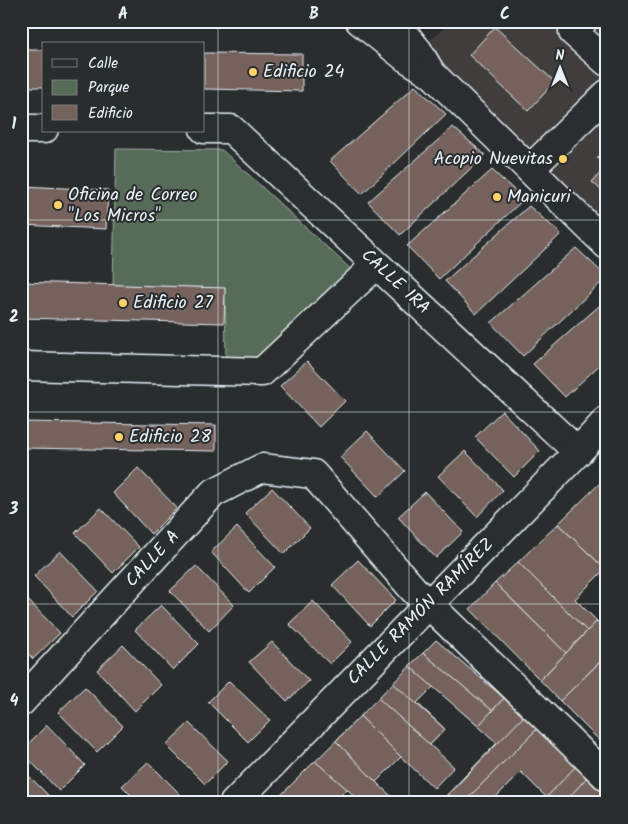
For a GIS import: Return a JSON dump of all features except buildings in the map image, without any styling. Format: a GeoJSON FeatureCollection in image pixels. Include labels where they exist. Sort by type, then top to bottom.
{"type":"FeatureCollection","features":[{"type":"Feature","properties":{"kind":"street"},"geometry":{"type":"LineString","coordinates":[[360,21],[405,57],[431,73],[607,245]]}},
{"type":"Feature","properties":{"kind":"street"},"geometry":{"type":"LineString","coordinates":[[394,21],[418,51],[431,73]]}},
{"type":"Feature","properties":{"kind":"street"},"geometry":{"type":"LineString","coordinates":[[583,21],[573,32],[607,62]]}},
{"type":"Feature","properties":{"kind":"street"},"geometry":{"type":"LineString","coordinates":[[530,169],[607,94]]}},
{"type":"Feature","properties":{"kind":"street"},"geometry":{"type":"LineString","coordinates":[[21,129],[42,129]]}},
{"type":"Feature","properties":{"kind":"street","name":"CALLE 1RA"},"geometry":{"type":"LineString","coordinates":[[205,129],[231,129],[578,452]]}},
{"type":"Feature","properties":{"kind":"street"},"geometry":{"type":"LineString","coordinates":[[21,366],[262,372],[376,265]]}},
{"type":"Feature","properties":{"kind":"street","name":"CALLE RAMÓN RAMÍREZ"},"geometry":{"type":"LineString","coordinates":[[234,803],[578,452],[607,420]]}},
{"type":"Feature","properties":{"kind":"street","name":"CALLE A"},"geometry":{"type":"LineString","coordinates":[[21,702],[213,493],[262,468],[313,474],[428,603]]}},
{"type":"Feature","properties":{"kind":"street"},"geometry":{"type":"LineString","coordinates":[[428,603],[607,778]]}},
{"type":"Feature","properties":{"kind":"shaded area","name":"Acopio Nuevitas"},"geometry":{"type":"Polygon","coordinates":[[[452,21],[607,21],[607,246],[418,51],[452,21]]]}},
{"type":"Feature","properties":{"kind":"green space"},"geometry":{"type":"Polygon","coordinates":[[[116,149],[222,150],[357,275],[259,364],[226,363],[225,288],[113,285],[116,149]]]}},
{"type":"Feature","properties":{"kind":"place","name":"Edificio 24"},"geometry":{"type":"Point","coordinates":[253,72]}},
{"type":"Feature","properties":{"kind":"place","name":"Acopio Nuevitas"},"geometry":{"type":"Point","coordinates":[563,159]}},
{"type":"Feature","properties":{"kind":"place","name":"Manicuri"},"geometry":{"type":"Point","coordinates":[497,197]}},
{"type":"Feature","properties":{"kind":"place","name":"Oficina de Correo \"Los Micros\""},"geometry":{"type":"Point","coordinates":[58,205]}},
{"type":"Feature","properties":{"kind":"place","name":"Edificio 27"},"geometry":{"type":"Point","coordinates":[123,303]}},
{"type":"Feature","properties":{"kind":"place","name":"Edificio 28"},"geometry":{"type":"Point","coordinates":[119,437]}}]}
